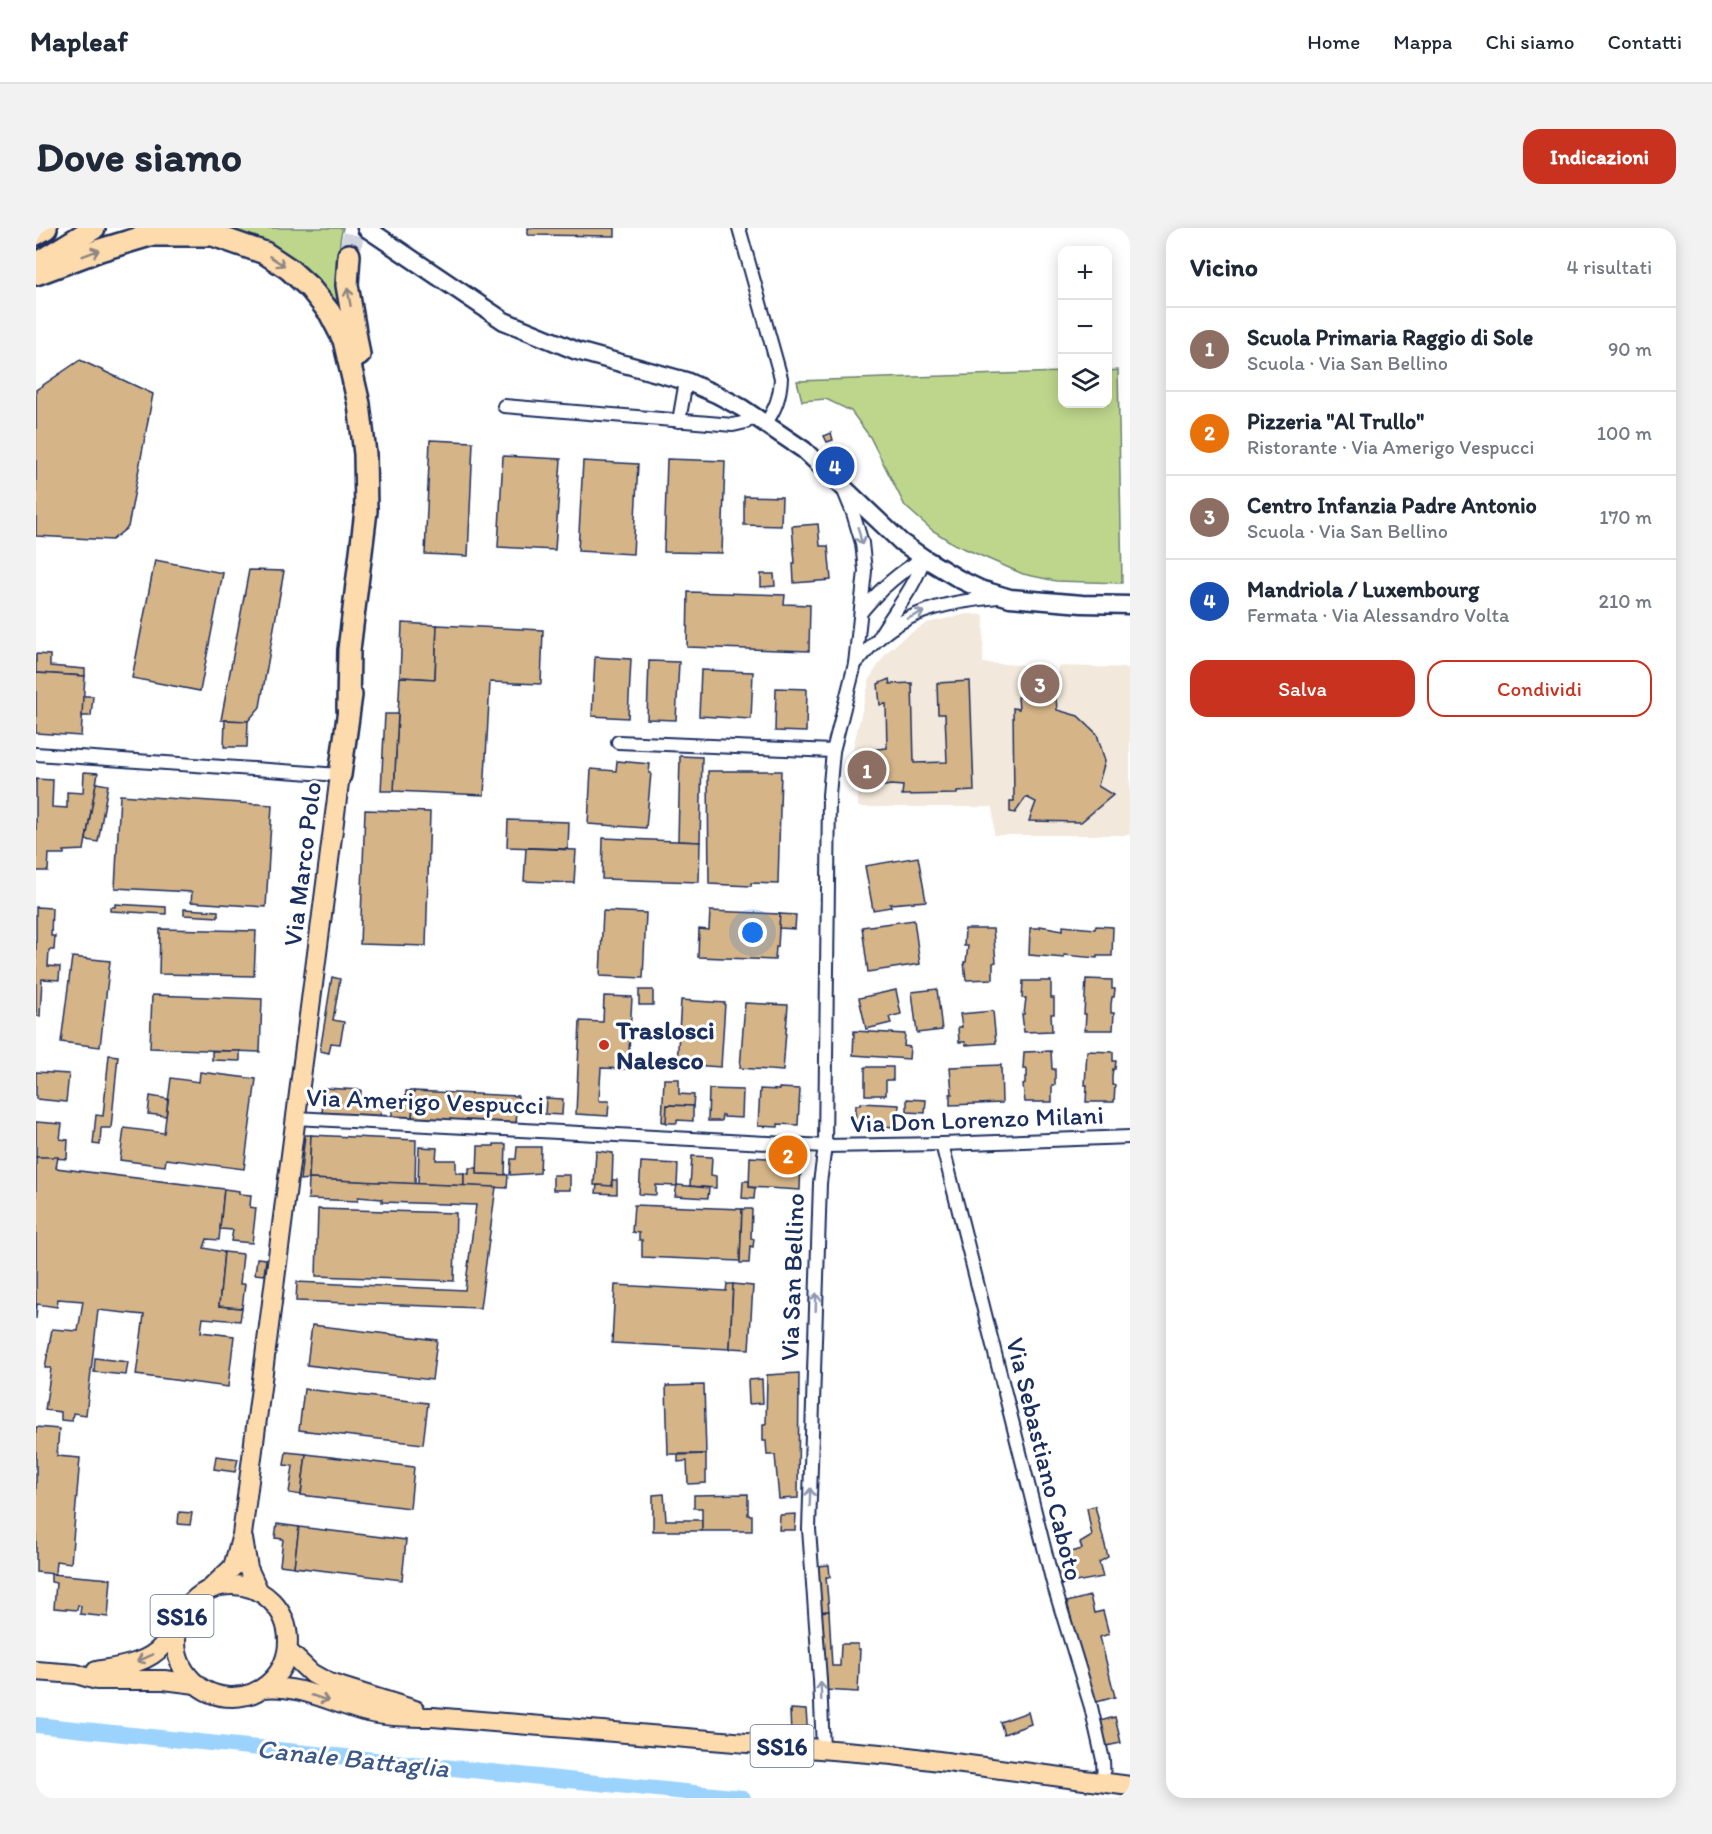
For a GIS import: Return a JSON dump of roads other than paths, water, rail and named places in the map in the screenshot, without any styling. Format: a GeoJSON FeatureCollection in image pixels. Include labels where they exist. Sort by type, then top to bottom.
{"type":"FeatureCollection","features":[{"type":"Feature","properties":{"kind":"highway"},"geometry":{"type":"LineString","coordinates":[[36,234],[46,228]]}},
{"type":"Feature","properties":{"kind":"highway"},"geometry":{"type":"LineString","coordinates":[[36,264],[94,228]]}},
{"type":"Feature","properties":{"kind":"highway"},"geometry":{"type":"LineString","coordinates":[[36,274],[100,250],[150,235],[213,235],[264,253],[289,269],[310,288],[330,313],[344,340],[359,404],[364,454],[366,511],[349,650],[348,708]]}},
{"type":"Feature","properties":{"kind":"highway"},"geometry":{"type":"LineString","coordinates":[[340,775],[348,708],[360,650],[376,514],[377,482],[374,426],[347,285],[350,255]]}},
{"type":"Feature","properties":{"kind":"main road","name":"Via Marco Polo"},"geometry":{"type":"LineString","coordinates":[[296,1118],[340,775]]}},
{"type":"Feature","properties":{"kind":"main road","name":"Via Amerigo Vespucci"},"geometry":{"type":"LineString","coordinates":[[210,1589],[233,1567],[242,1535],[296,1118]]}},
{"type":"Feature","properties":{"kind":"main road","name":"Via Amerigo Vespucci"},"geometry":{"type":"LineString","coordinates":[[242,1535],[248,1568],[259,1592]]}},
{"type":"Feature","properties":{"kind":"main road","name":"SS16"},"geometry":{"type":"LineString","coordinates":[[76,1674],[124,1666],[154,1654],[163,1646],[194,1600],[210,1589],[226,1585],[243,1586],[259,1592]]}},
{"type":"Feature","properties":{"kind":"main road"},"geometry":{"type":"LineString","coordinates":[[259,1592],[273,1602],[283,1617],[288,1634],[288,1651],[283,1666],[263,1688]]}},
{"type":"Feature","properties":{"kind":"main road","name":"SS16"},"geometry":{"type":"LineString","coordinates":[[182,1615],[177,1633],[177,1652],[184,1670],[196,1684],[212,1694],[229,1697],[247,1696],[263,1688],[283,1687],[366,1712],[392,1716],[433,1717],[893,1755],[1130,1786]]}},
{"type":"Feature","properties":{"kind":"main road","name":"SS16"},"geometry":{"type":"LineString","coordinates":[[288,1651],[311,1673],[329,1683],[433,1717]]}},
{"type":"Feature","properties":{"kind":"main road","name":"SS16"},"geometry":{"type":"LineString","coordinates":[[36,1671],[76,1674],[96,1680],[164,1680],[196,1684]]}},
{"type":"Feature","properties":{"kind":"street"},"geometry":{"type":"LineString","coordinates":[[366,228],[504,321],[576,351],[686,381],[718,395],[804,450],[839,482]]}},
{"type":"Feature","properties":{"kind":"street"},"geometry":{"type":"LineString","coordinates":[[504,405],[733,425],[759,420],[773,413],[780,393],[781,378],[739,228]]}},
{"type":"Feature","properties":{"kind":"street"},"geometry":{"type":"LineString","coordinates":[[679,421],[686,381]]}},
{"type":"Feature","properties":{"kind":"street","name":"Via San Bellino"},"geometry":{"type":"LineString","coordinates":[[839,482],[888,529],[924,558],[980,589],[1005,597]]}},
{"type":"Feature","properties":{"kind":"street","name":"Via San Bellino"},"geometry":{"type":"LineString","coordinates":[[823,1750],[809,1529],[820,1183],[825,1146],[829,807],[833,751],[855,664],[865,571],[862,543],[854,513],[839,482]]}},
{"type":"Feature","properties":{"kind":"street"},"geometry":{"type":"LineString","coordinates":[[862,611],[890,581],[906,568],[924,558]]}},
{"type":"Feature","properties":{"kind":"street","name":"Via San Bellino"},"geometry":{"type":"LineString","coordinates":[[855,664],[878,639],[920,571],[924,558]]}},
{"type":"Feature","properties":{"kind":"street","name":"Via San Bellino"},"geometry":{"type":"LineString","coordinates":[[878,639],[908,618],[925,611],[974,599],[1005,597],[1130,605]]}},
{"type":"Feature","properties":{"kind":"street"},"geometry":{"type":"LineString","coordinates":[[618,742],[833,751]]}},
{"type":"Feature","properties":{"kind":"street","name":"Via Marco Polo"},"geometry":{"type":"LineString","coordinates":[[36,754],[340,775]]}},
{"type":"Feature","properties":{"kind":"street","name":"Via Amerigo Vespucci"},"geometry":{"type":"LineString","coordinates":[[296,1118],[825,1146]]}},
{"type":"Feature","properties":{"kind":"street","name":"Via Don Lorenzo Milani"},"geometry":{"type":"LineString","coordinates":[[825,1146],[1130,1137]]}},
{"type":"Feature","properties":{"kind":"street","name":"Via Sebastiano Caboto"},"geometry":{"type":"LineString","coordinates":[[942,1144],[1053,1582],[1091,1707],[1103,1760],[1104,1783]]}},
{"type":"Feature","properties":{"kind":"waterway","name":"Canale Battaglia"},"geometry":{"type":"LineString","coordinates":[[36,1725],[743,1798]]}},
{"type":"Feature","properties":{"kind":"tunnel"},"geometry":{"type":"LineString","coordinates":[[349,255],[355,228]]}},
{"type":"Feature","properties":{"kind":"place","name":"Mandriola / Luxembourg"},"geometry":{"type":"Point","coordinates":[835,466]}},
{"type":"Feature","properties":{"kind":"place","name":"Centro Infanzia Padre Antonio"},"geometry":{"type":"Point","coordinates":[1040,684]}},
{"type":"Feature","properties":{"kind":"place","name":"Scuola Primaria Raggio di Sole"},"geometry":{"type":"Point","coordinates":[867,770]}},
{"type":"Feature","properties":{"kind":"place","name":"Traslosci Nalesco"},"geometry":{"type":"Point","coordinates":[604,1045]}},
{"type":"Feature","properties":{"kind":"place","name":"Pizzeria \"Al Trullo\""},"geometry":{"type":"Point","coordinates":[788,1155]}}]}
